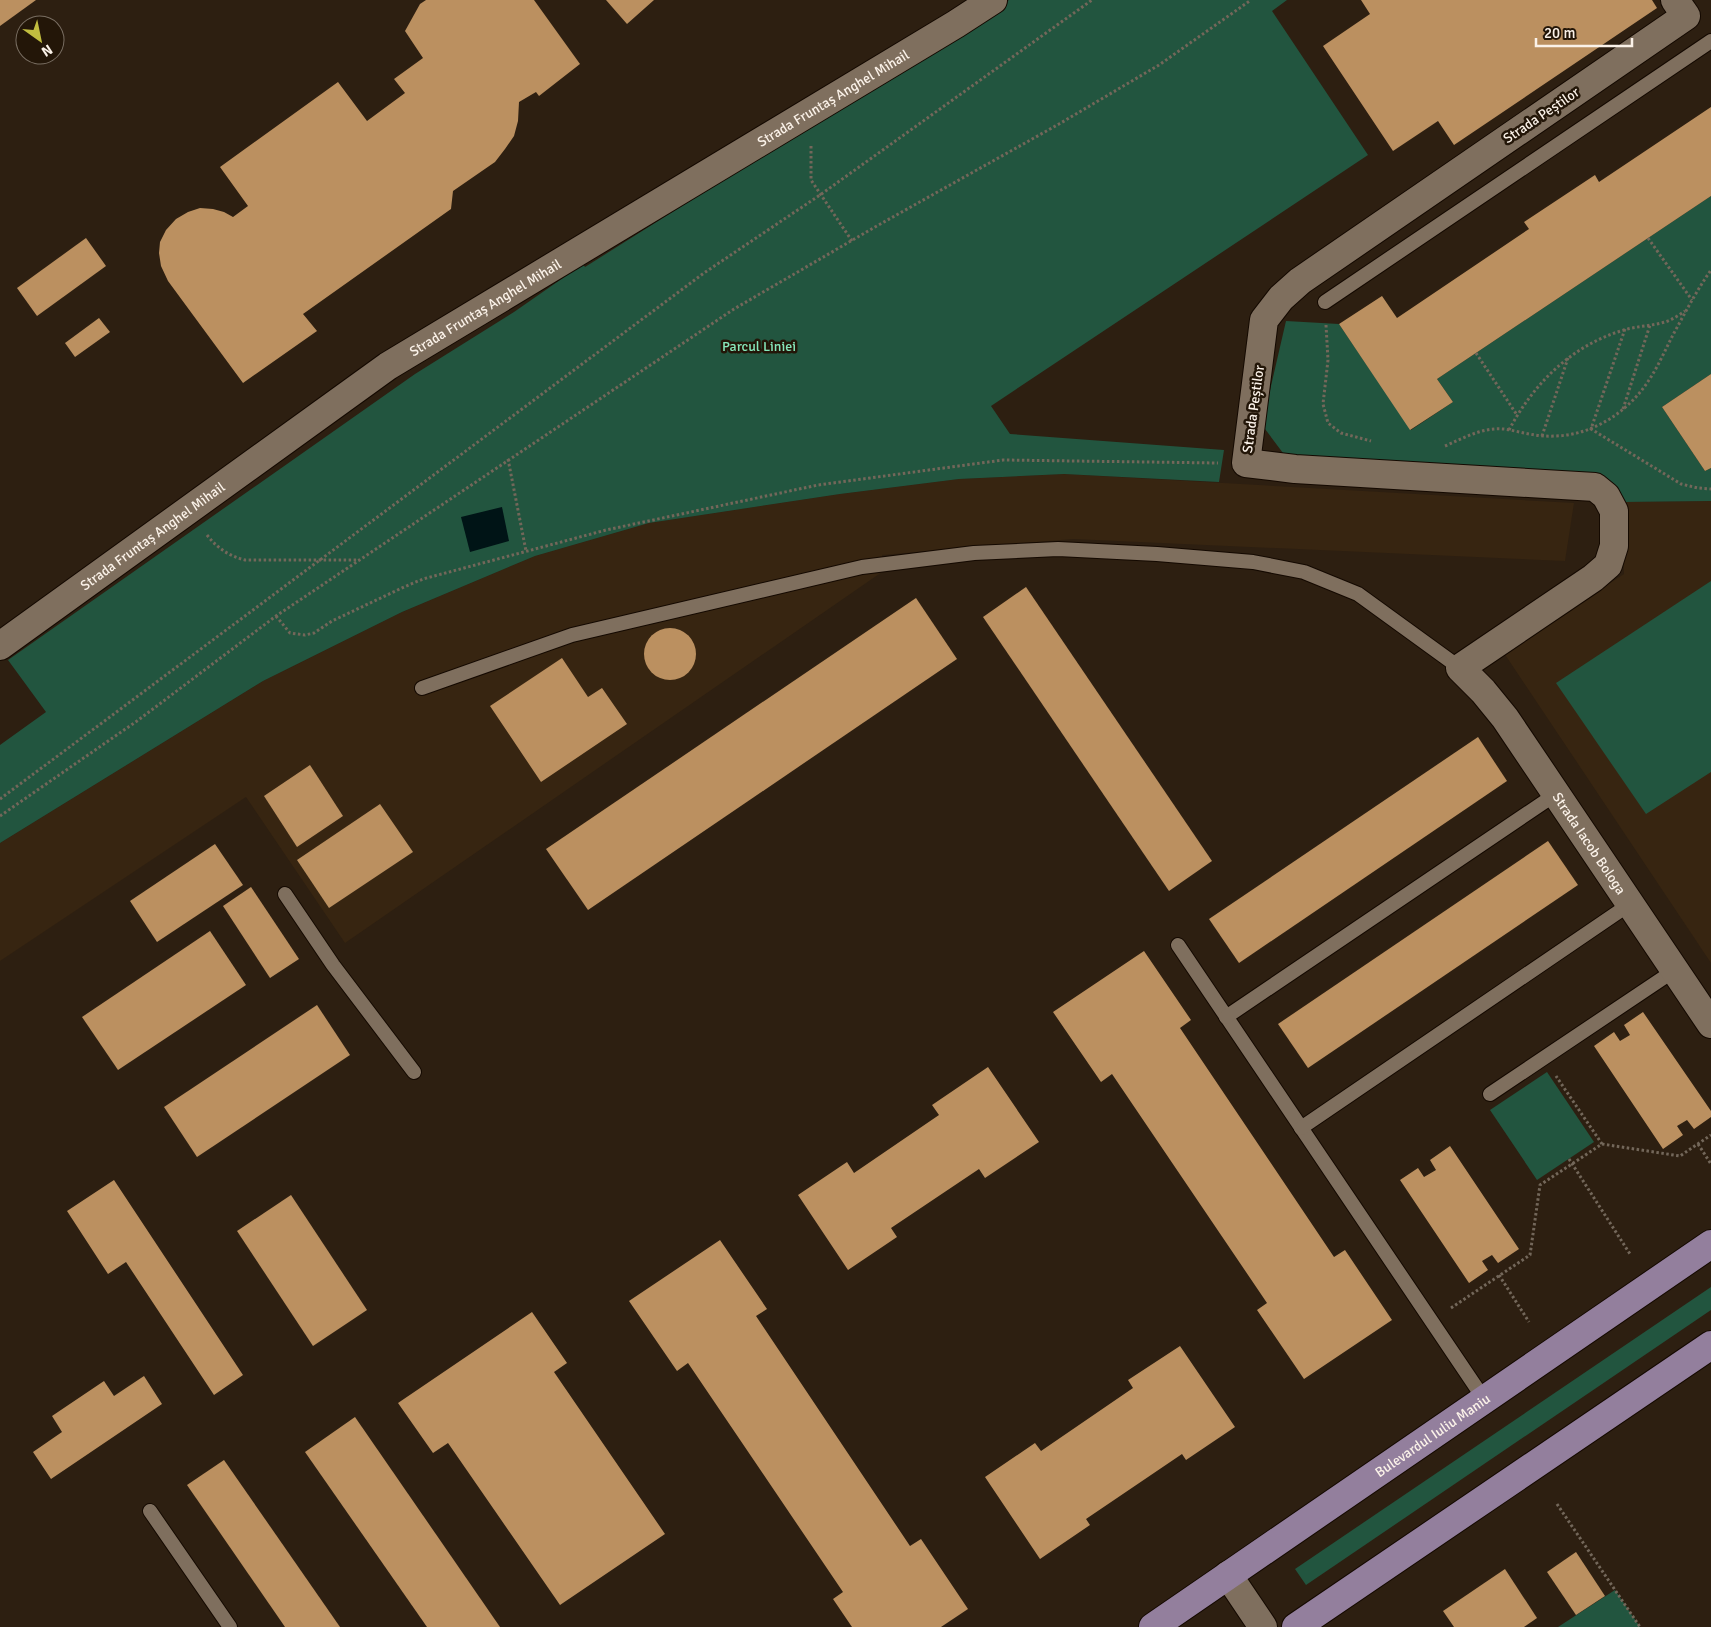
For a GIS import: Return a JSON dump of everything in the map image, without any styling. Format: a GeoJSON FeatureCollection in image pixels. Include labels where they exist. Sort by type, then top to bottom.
{"type":"FeatureCollection","features":[{"type":"Feature","properties":{"kind":"main road","name":"Bulevardul Iuliu Maniu"},"geometry":{"type":"LineString","coordinates":[[1160,1625],[1228,1575],[1711,1244]]}},
{"type":"Feature","properties":{"kind":"main road"},"geometry":{"type":"LineString","coordinates":[[1296,1627],[1711,1345]]}},
{"type":"Feature","properties":{"kind":"street","name":"Strada Fruntaș Anghel Mihail"},"geometry":{"type":"LineString","coordinates":[[0,646],[388,366],[956,24],[992,0]]}},
{"type":"Feature","properties":{"kind":"street","name":"Strada Peștilor"},"geometry":{"type":"LineString","coordinates":[[1460,668],[1593,578],[1608,565],[1614,546],[1614,511],[1606,496],[1595,487],[1295,469],[1246,463],[1264,320],[1281,298],[1300,281],[1681,8]]}},
{"type":"Feature","properties":{"kind":"street","name":"Strada Iacob Bologa"},"geometry":{"type":"LineString","coordinates":[[1460,668],[1505,718],[1711,1024]]}},
{"type":"Feature","properties":{"kind":"street"},"geometry":{"type":"LineString","coordinates":[[1228,1575],[1263,1627]]}},
{"type":"Feature","properties":{"kind":"lane"},"geometry":{"type":"LineString","coordinates":[[1325,302],[1711,41]]}},
{"type":"Feature","properties":{"kind":"lane"},"geometry":{"type":"LineString","coordinates":[[422,688],[572,634],[862,567],[974,553],[1058,549],[1157,554],[1253,562],[1304,572],[1358,594],[1460,668]]}},
{"type":"Feature","properties":{"kind":"lane"},"geometry":{"type":"LineString","coordinates":[[1226,1017],[1556,794]]}},
{"type":"Feature","properties":{"kind":"lane"},"geometry":{"type":"LineString","coordinates":[[285,894],[333,965],[414,1072]]}},
{"type":"Feature","properties":{"kind":"lane"},"geometry":{"type":"LineString","coordinates":[[1301,1128],[1630,904]]}},
{"type":"Feature","properties":{"kind":"lane"},"geometry":{"type":"LineString","coordinates":[[1178,945],[1484,1400]]}},
{"type":"Feature","properties":{"kind":"lane"},"geometry":{"type":"LineString","coordinates":[[1490,1094],[1675,970]]}},
{"type":"Feature","properties":{"kind":"lane"},"geometry":{"type":"LineString","coordinates":[[150,1511],[230,1627]]}},
{"type":"Feature","properties":{"kind":"path"},"geometry":{"type":"LineString","coordinates":[[0,799],[704,273],[820,195],[1092,0]]}},
{"type":"Feature","properties":{"kind":"path"},"geometry":{"type":"LineString","coordinates":[[0,816],[137,721],[276,616],[734,309],[1159,65],[1251,0]]}},
{"type":"Feature","properties":{"kind":"path"},"geometry":{"type":"LineString","coordinates":[[813,110],[810,176],[820,195],[852,240]]}},
{"type":"Feature","properties":{"kind":"path"},"geometry":{"type":"LineString","coordinates":[[1648,238],[1692,300]]}},
{"type":"Feature","properties":{"kind":"path"},"geometry":{"type":"LineString","coordinates":[[1443,447],[1467,435],[1488,429],[1509,430],[1542,436],[1558,436],[1591,429],[1623,410],[1650,379],[1692,300],[1710,273]]}},
{"type":"Feature","properties":{"kind":"path"},"geometry":{"type":"LineString","coordinates":[[1325,302],[1328,360],[1323,404],[1328,423],[1341,433],[1375,442]]}},
{"type":"Feature","properties":{"kind":"path"},"geometry":{"type":"LineString","coordinates":[[1509,430],[1530,396],[1548,375],[1568,357],[1625,329],[1667,322],[1686,311]]}},
{"type":"Feature","properties":{"kind":"path"},"geometry":{"type":"LineString","coordinates":[[1623,410],[1651,324]]}},
{"type":"Feature","properties":{"kind":"path"},"geometry":{"type":"LineString","coordinates":[[1591,429],[1625,329]]}},
{"type":"Feature","properties":{"kind":"path"},"geometry":{"type":"LineString","coordinates":[[1476,353],[1517,415]]}},
{"type":"Feature","properties":{"kind":"path"},"geometry":{"type":"LineString","coordinates":[[1542,436],[1568,357]]}},
{"type":"Feature","properties":{"kind":"path"},"geometry":{"type":"LineString","coordinates":[[1591,429],[1681,484],[1711,489]]}},
{"type":"Feature","properties":{"kind":"path"},"geometry":{"type":"LineString","coordinates":[[508,459],[526,552]]}},
{"type":"Feature","properties":{"kind":"path"},"geometry":{"type":"LineString","coordinates":[[276,616],[290,634],[305,635],[314,633],[332,621],[404,586],[423,580],[606,530],[818,485],[1003,460],[1246,463]]}},
{"type":"Feature","properties":{"kind":"path"},"geometry":{"type":"LineString","coordinates":[[188,510],[216,546],[238,558],[254,560],[360,560]]}},
{"type":"Feature","properties":{"kind":"path"},"geometry":{"type":"LineString","coordinates":[[1544,1058],[1602,1144]]}},
{"type":"Feature","properties":{"kind":"path"},"geometry":{"type":"LineString","coordinates":[[1432,1321],[1530,1255],[1540,1185],[1602,1144],[1680,1156],[1711,1135]]}},
{"type":"Feature","properties":{"kind":"path"},"geometry":{"type":"LineString","coordinates":[[1698,1144],[1711,1164]]}},
{"type":"Feature","properties":{"kind":"path"},"geometry":{"type":"LineString","coordinates":[[1569,1159],[1630,1254]]}},
{"type":"Feature","properties":{"kind":"path"},"geometry":{"type":"LineString","coordinates":[[1499,1275],[1529,1322]]}},
{"type":"Feature","properties":{"kind":"path"},"geometry":{"type":"LineString","coordinates":[[1557,1504],[1640,1627]]}},
{"type":"Feature","properties":{"kind":"shaded area"},"geometry":{"type":"Polygon","coordinates":[[[1064,474],[1574,503],[1565,561],[1073,539],[882,555],[882,572],[345,943],[246,797],[0,961],[0,843],[263,681],[402,612],[535,556],[649,523],[840,494],[959,479],[1064,474]]]}},
{"type":"Feature","properties":{"kind":"shaded area"},"geometry":{"type":"Polygon","coordinates":[[[1711,501],[1711,963],[1504,653],[1624,574],[1622,502],[1711,501]]]}},
{"type":"Feature","properties":{"kind":"shaded area"},"geometry":{"type":"Polygon","coordinates":[[[502,507],[509,541],[470,552],[461,517],[502,507]]]}},
{"type":"Feature","properties":{"kind":"green space","name":"Parcul Liniei"},"geometry":{"type":"Polygon","coordinates":[[[1009,0],[1287,0],[1272,11],[1368,155],[991,406],[1010,434],[1224,450],[1219,482],[1064,474],[959,479],[840,494],[649,523],[535,556],[402,612],[263,681],[0,843],[0,745],[46,712],[8,660],[415,374],[514,312],[583,264],[585,267],[1009,0]]]}},
{"type":"Feature","properties":{"kind":"green space"},"geometry":{"type":"Polygon","coordinates":[[[1711,196],[1711,374],[1662,407],[1705,471],[1711,468],[1711,501],[1622,502],[1289,461],[1262,425],[1286,321],[1339,324],[1411,430],[1453,402],[1437,379],[1711,196]]]}},
{"type":"Feature","properties":{"kind":"green space"},"geometry":{"type":"Polygon","coordinates":[[[1711,581],[1711,772],[1646,814],[1556,683],[1711,581]]]}},
{"type":"Feature","properties":{"kind":"green space"},"geometry":{"type":"Polygon","coordinates":[[[1547,1072],[1594,1142],[1537,1180],[1490,1110],[1547,1072]]]}},
{"type":"Feature","properties":{"kind":"green space"},"geometry":{"type":"Polygon","coordinates":[[[1711,1287],[1711,1310],[1306,1585],[1295,1569],[1711,1287]]]}},
{"type":"Feature","properties":{"kind":"green space"},"geometry":{"type":"Polygon","coordinates":[[[1615,1590],[1640,1627],[1558,1627],[1615,1590]]]}},
{"type":"Feature","properties":{"kind":"building"},"geometry":{"type":"Polygon","coordinates":[[[0,0],[36,0],[15,15],[0,26],[0,0]]]}},
{"type":"Feature","properties":{"kind":"building"},"geometry":{"type":"Polygon","coordinates":[[[426,0],[534,0],[580,64],[539,96],[536,92],[519,102],[518,121],[514,136],[495,162],[453,191],[451,209],[303,314],[317,331],[243,383],[168,281],[161,266],[160,242],[166,230],[176,219],[188,212],[200,208],[213,209],[233,217],[248,206],[220,167],[338,82],[367,121],[405,93],[394,79],[423,58],[405,31],[420,4],[426,0]]]}},
{"type":"Feature","properties":{"kind":"building"},"geometry":{"type":"Polygon","coordinates":[[[606,0],[654,0],[627,24],[606,0]]]}},
{"type":"Feature","properties":{"kind":"building"},"geometry":{"type":"Polygon","coordinates":[[[1361,0],[1652,0],[1657,8],[1454,145],[1438,121],[1393,151],[1323,46],[1370,14],[1361,0]]]}},
{"type":"Feature","properties":{"kind":"building"},"geometry":{"type":"Polygon","coordinates":[[[1711,107],[1711,196],[1437,379],[1453,402],[1410,430],[1339,324],[1382,296],[1397,318],[1529,229],[1524,222],[1595,175],[1599,182],[1711,107]]]}},
{"type":"Feature","properties":{"kind":"building"},"geometry":{"type":"Polygon","coordinates":[[[86,238],[106,266],[37,316],[17,288],[86,238]]]}},
{"type":"Feature","properties":{"kind":"building"},"geometry":{"type":"Polygon","coordinates":[[[99,318],[110,332],[75,357],[65,343],[99,318]]]}},
{"type":"Feature","properties":{"kind":"building"},"geometry":{"type":"Polygon","coordinates":[[[1711,374],[1711,468],[1705,471],[1662,407],[1711,374]]]}},
{"type":"Feature","properties":{"kind":"building"},"geometry":{"type":"Polygon","coordinates":[[[1026,587],[1212,861],[1169,891],[983,617],[1026,587]]]}},
{"type":"Feature","properties":{"kind":"building"},"geometry":{"type":"Polygon","coordinates":[[[916,598],[957,659],[588,910],[546,849],[916,598]]]}},
{"type":"Feature","properties":{"kind":"building"},"geometry":{"type":"Polygon","coordinates":[[[665,628],[675,628],[689,635],[696,649],[696,659],[689,673],[675,680],[665,680],[655,676],[648,669],[644,659],[644,649],[648,639],[655,632],[665,628]]]}},
{"type":"Feature","properties":{"kind":"building"},"geometry":{"type":"Polygon","coordinates":[[[562,658],[588,697],[602,688],[627,724],[541,782],[490,706],[562,658]]]}},
{"type":"Feature","properties":{"kind":"building"},"geometry":{"type":"Polygon","coordinates":[[[1478,737],[1507,781],[1239,963],[1209,919],[1478,737]]]}},
{"type":"Feature","properties":{"kind":"building"},"geometry":{"type":"Polygon","coordinates":[[[310,765],[343,816],[297,847],[264,796],[310,765]]]}},
{"type":"Feature","properties":{"kind":"building"},"geometry":{"type":"Polygon","coordinates":[[[380,804],[413,852],[329,908],[297,860],[380,804]]]}},
{"type":"Feature","properties":{"kind":"building"},"geometry":{"type":"Polygon","coordinates":[[[1548,841],[1578,885],[1308,1068],[1278,1024],[1548,841]]]}},
{"type":"Feature","properties":{"kind":"building"},"geometry":{"type":"Polygon","coordinates":[[[215,844],[243,885],[157,942],[130,901],[215,844]]]}},
{"type":"Feature","properties":{"kind":"building"},"geometry":{"type":"Polygon","coordinates":[[[251,887],[299,959],[270,978],[223,906],[251,887]]]}},
{"type":"Feature","properties":{"kind":"building"},"geometry":{"type":"Polygon","coordinates":[[[210,931],[246,985],[118,1070],[82,1017],[210,931]]]}},
{"type":"Feature","properties":{"kind":"building"},"geometry":{"type":"Polygon","coordinates":[[[1144,951],[1191,1020],[1180,1028],[1334,1257],[1345,1250],[1392,1320],[1304,1379],[1257,1310],[1267,1303],[1112,1074],[1101,1082],[1053,1012],[1144,951]]]}},
{"type":"Feature","properties":{"kind":"building"},"geometry":{"type":"Polygon","coordinates":[[[317,1005],[350,1055],[197,1157],[164,1107],[317,1005]]]}},
{"type":"Feature","properties":{"kind":"building"},"geometry":{"type":"Polygon","coordinates":[[[1643,1012],[1711,1111],[1711,1117],[1694,1129],[1687,1120],[1677,1126],[1683,1135],[1663,1149],[1594,1046],[1614,1032],[1620,1041],[1630,1035],[1624,1025],[1643,1012]]]}},
{"type":"Feature","properties":{"kind":"building"},"geometry":{"type":"Polygon","coordinates":[[[988,1067],[1039,1142],[985,1178],[979,1169],[891,1228],[897,1237],[848,1270],[798,1195],[847,1162],[854,1173],[939,1115],[932,1105],[988,1067]]]}},
{"type":"Feature","properties":{"kind":"building"},"geometry":{"type":"Polygon","coordinates":[[[1450,1146],[1519,1249],[1498,1263],[1492,1255],[1482,1261],[1488,1270],[1469,1283],[1400,1180],[1418,1168],[1424,1177],[1436,1170],[1430,1160],[1450,1146]]]}},
{"type":"Feature","properties":{"kind":"building"},"geometry":{"type":"Polygon","coordinates":[[[114,1180],[243,1375],[214,1395],[126,1262],[108,1274],[67,1211],[114,1180]]]}},
{"type":"Feature","properties":{"kind":"building"},"geometry":{"type":"Polygon","coordinates":[[[291,1195],[367,1310],[313,1346],[237,1231],[291,1195]]]}},
{"type":"Feature","properties":{"kind":"building"},"geometry":{"type":"Polygon","coordinates":[[[720,1240],[767,1309],[756,1316],[910,1546],[921,1539],[968,1609],[941,1627],[852,1627],[833,1599],[843,1592],[688,1363],[677,1371],[629,1301],[720,1240]]]}},
{"type":"Feature","properties":{"kind":"building"},"geometry":{"type":"Polygon","coordinates":[[[532,1312],[567,1363],[554,1372],[665,1534],[560,1605],[448,1443],[433,1453],[398,1403],[532,1312]]]}},
{"type":"Feature","properties":{"kind":"building"},"geometry":{"type":"Polygon","coordinates":[[[1180,1346],[1235,1427],[1186,1460],[1182,1454],[1086,1519],[1090,1525],[1040,1559],[985,1477],[1035,1443],[1041,1451],[1133,1388],[1128,1380],[1180,1346]]]}},
{"type":"Feature","properties":{"kind":"building"},"geometry":{"type":"Polygon","coordinates":[[[144,1376],[162,1404],[51,1479],[33,1452],[62,1432],[52,1416],[104,1381],[114,1396],[144,1376]]]}},
{"type":"Feature","properties":{"kind":"building"},"geometry":{"type":"Polygon","coordinates":[[[355,1417],[500,1627],[427,1627],[305,1452],[355,1417]]]}},
{"type":"Feature","properties":{"kind":"building"},"geometry":{"type":"Polygon","coordinates":[[[224,1460],[340,1627],[285,1627],[187,1485],[224,1460]]]}},
{"type":"Feature","properties":{"kind":"building"},"geometry":{"type":"Polygon","coordinates":[[[1576,1552],[1605,1596],[1576,1615],[1547,1572],[1576,1552]]]}},
{"type":"Feature","properties":{"kind":"building"},"geometry":{"type":"Polygon","coordinates":[[[1505,1569],[1537,1618],[1524,1627],[1454,1627],[1443,1611],[1505,1569]]]}}]}
